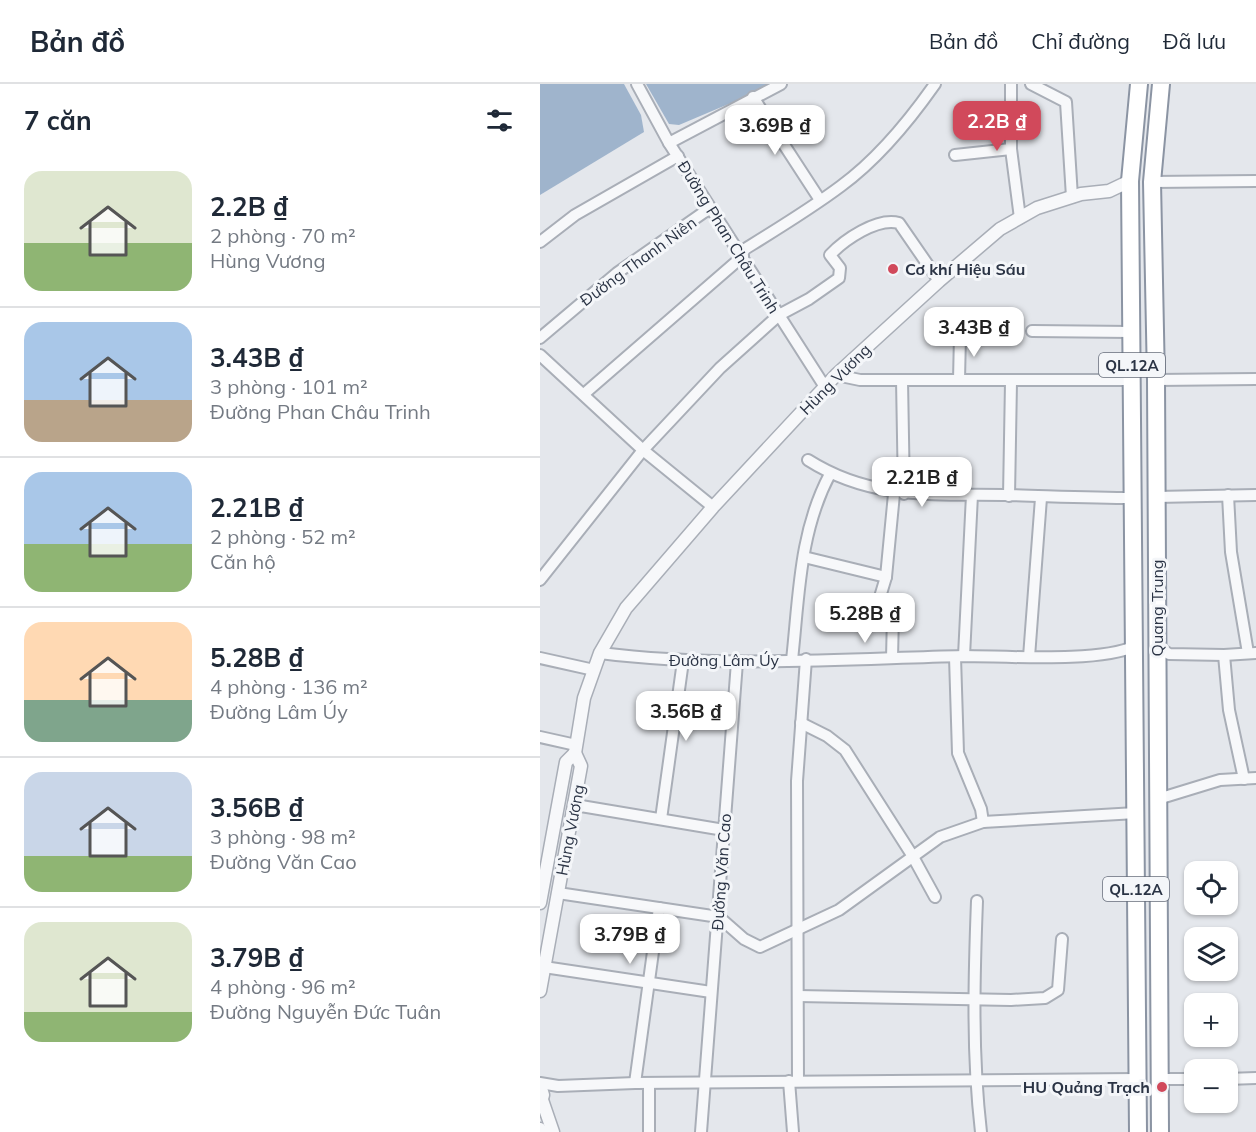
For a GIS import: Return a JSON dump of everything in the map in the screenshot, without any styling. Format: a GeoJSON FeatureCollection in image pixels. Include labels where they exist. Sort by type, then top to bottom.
{"type":"FeatureCollection","features":[{"type":"Feature","properties":{"kind":"highway","name":"Quang Trung"},"geometry":{"type":"LineString","coordinates":[[1138,84],[1130,181],[1138,1132]]}},
{"type":"Feature","properties":{"kind":"highway","name":"Quang Trung"},"geometry":{"type":"LineString","coordinates":[[1160,1132],[1156,380],[1152,182],[1161,84]]}},
{"type":"Feature","properties":{"kind":"highway"},"geometry":{"type":"LineString","coordinates":[[1130,181],[1152,182]]}},
{"type":"Feature","properties":{"kind":"highway"},"geometry":{"type":"LineString","coordinates":[[1132,380],[1156,380]]}},
{"type":"Feature","properties":{"kind":"highway"},"geometry":{"type":"LineString","coordinates":[[1135,646],[1157,646]]}},
{"type":"Feature","properties":{"kind":"highway"},"geometry":{"type":"LineString","coordinates":[[1137,1079],[1160,1079]]}},
{"type":"Feature","properties":{"kind":"street","name":"Đường Phan Châu Trinh"},"geometry":{"type":"LineString","coordinates":[[637,84],[669,143],[825,387]]}},
{"type":"Feature","properties":{"kind":"street"},"geometry":{"type":"LineString","coordinates":[[669,143],[781,84]]}},
{"type":"Feature","properties":{"kind":"street"},"geometry":{"type":"LineString","coordinates":[[584,394],[741,254],[863,168],[902,126],[935,84]]}},
{"type":"Feature","properties":{"kind":"street"},"geometry":{"type":"LineString","coordinates":[[1011,84],[1011,148],[1020,218]]}},
{"type":"Feature","properties":{"kind":"street"},"geometry":{"type":"LineString","coordinates":[[1031,84],[1066,102],[1072,197]]}},
{"type":"Feature","properties":{"kind":"street"},"geometry":{"type":"LineString","coordinates":[[753,97],[820,200]]}},
{"type":"Feature","properties":{"kind":"street"},"geometry":{"type":"LineString","coordinates":[[955,155],[1011,148]]}},
{"type":"Feature","properties":{"kind":"street"},"geometry":{"type":"LineString","coordinates":[[540,242],[583,210],[678,156]]}},
{"type":"Feature","properties":{"kind":"street","name":"Hùng Vương"},"geometry":{"type":"LineString","coordinates":[[540,991],[581,766],[576,749],[584,698],[600,653],[626,608],[713,507],[836,375],[988,238],[1037,208],[1072,197],[1109,191],[1130,181]]}},
{"type":"Feature","properties":{"kind":"street"},"geometry":{"type":"LineString","coordinates":[[1152,182],[1256,181]]}},
{"type":"Feature","properties":{"kind":"street","name":"Đường Thanh Niên"},"geometry":{"type":"LineString","coordinates":[[540,338],[617,273],[710,208]]}},
{"type":"Feature","properties":{"kind":"street"},"geometry":{"type":"LineString","coordinates":[[540,580],[643,450],[720,368],[779,315],[836,281],[841,271],[830,257],[831,254],[883,222],[894,222],[904,228],[939,280]]}},
{"type":"Feature","properties":{"kind":"street"},"geometry":{"type":"LineString","coordinates":[[1032,331],[1131,332]]}},
{"type":"Feature","properties":{"kind":"street"},"geometry":{"type":"LineString","coordinates":[[959,380],[960,335]]}},
{"type":"Feature","properties":{"kind":"street"},"geometry":{"type":"LineString","coordinates":[[540,355],[643,450],[713,507]]}},
{"type":"Feature","properties":{"kind":"street"},"geometry":{"type":"LineString","coordinates":[[836,375],[860,380],[1011,382],[1132,380]]}},
{"type":"Feature","properties":{"kind":"street"},"geometry":{"type":"LineString","coordinates":[[1156,380],[1256,379]]}},
{"type":"Feature","properties":{"kind":"street"},"geometry":{"type":"LineString","coordinates":[[892,658],[893,615],[883,606],[880,597],[886,577],[899,494],[902,380]]}},
{"type":"Feature","properties":{"kind":"street"},"geometry":{"type":"LineString","coordinates":[[1009,496],[1011,382]]}},
{"type":"Feature","properties":{"kind":"street"},"geometry":{"type":"LineString","coordinates":[[808,460],[830,474],[855,484],[899,494],[1133,498]]}},
{"type":"Feature","properties":{"kind":"street"},"geometry":{"type":"LineString","coordinates":[[792,660],[799,570],[819,494],[830,474]]}},
{"type":"Feature","properties":{"kind":"street"},"geometry":{"type":"LineString","coordinates":[[972,495],[959,657],[958,753],[981,809],[982,822]]}},
{"type":"Feature","properties":{"kind":"street"},"geometry":{"type":"LineString","coordinates":[[1157,646],[1168,654],[1252,653],[1231,552],[1228,495]]}},
{"type":"Feature","properties":{"kind":"street"},"geometry":{"type":"LineString","coordinates":[[1156,497],[1256,495]]}},
{"type":"Feature","properties":{"kind":"street"},"geometry":{"type":"LineString","coordinates":[[1029,657],[1041,498]]}},
{"type":"Feature","properties":{"kind":"street"},"geometry":{"type":"LineString","coordinates":[[804,556],[886,577]]}},
{"type":"Feature","properties":{"kind":"street","name":"Đường Lâm Úy"},"geometry":{"type":"LineString","coordinates":[[600,653],[683,661],[737,662],[806,659],[1029,657],[1120,653],[1135,646]]}},
{"type":"Feature","properties":{"kind":"street"},"geometry":{"type":"LineString","coordinates":[[1224,655],[1229,710],[1244,779]]}},
{"type":"Feature","properties":{"kind":"street"},"geometry":{"type":"LineString","coordinates":[[540,658],[594,670]]}},
{"type":"Feature","properties":{"kind":"street"},"geometry":{"type":"LineString","coordinates":[[794,1132],[798,996],[797,781],[806,659]]}},
{"type":"Feature","properties":{"kind":"street"},"geometry":{"type":"LineString","coordinates":[[661,819],[683,661]]}},
{"type":"Feature","properties":{"kind":"street","name":"Đường Văn Cao"},"geometry":{"type":"LineString","coordinates":[[701,1132],[737,662]]}},
{"type":"Feature","properties":{"kind":"street"},"geometry":{"type":"LineString","coordinates":[[801,723],[826,736],[845,750],[912,855],[935,897]]}},
{"type":"Feature","properties":{"kind":"street"},"geometry":{"type":"LineString","coordinates":[[540,737],[576,749]]}},
{"type":"Feature","properties":{"kind":"street","name":"Hùng Vương"},"geometry":{"type":"LineString","coordinates":[[542,887],[566,762],[576,749]]}},
{"type":"Feature","properties":{"kind":"street"},"geometry":{"type":"LineString","coordinates":[[1158,799],[1220,780],[1256,778]]}},
{"type":"Feature","properties":{"kind":"street"},"geometry":{"type":"LineString","coordinates":[[575,805],[724,830]]}},
{"type":"Feature","properties":{"kind":"street"},"geometry":{"type":"LineString","coordinates":[[542,887],[558,893],[719,917],[756,946],[766,945],[839,910],[912,855],[940,837],[982,822],[1136,813]]}},
{"type":"Feature","properties":{"kind":"street"},"geometry":{"type":"LineString","coordinates":[[977,901],[973,1000],[975,1080],[981,1132]]}},
{"type":"Feature","properties":{"kind":"street"},"geometry":{"type":"LineString","coordinates":[[635,1083],[659,908]]}},
{"type":"Feature","properties":{"kind":"street"},"geometry":{"type":"LineString","coordinates":[[798,996],[973,1000],[1034,999],[1054,995],[1058,990],[1062,939]]}},
{"type":"Feature","properties":{"kind":"street"},"geometry":{"type":"LineString","coordinates":[[544,967],[711,992]]}},
{"type":"Feature","properties":{"kind":"street"},"geometry":{"type":"LineString","coordinates":[[1238,1079],[1256,1078]]}},
{"type":"Feature","properties":{"kind":"street"},"geometry":{"type":"LineString","coordinates":[[553,1132],[541,1094],[558,1086],[706,1082],[1137,1079]]}},
{"type":"Feature","properties":{"kind":"street"},"geometry":{"type":"LineString","coordinates":[[1160,1079],[1184,1079]]}},
{"type":"Feature","properties":{"kind":"street"},"geometry":{"type":"LineString","coordinates":[[649,1083],[649,1132]]}},
{"type":"Feature","properties":{"kind":"water"},"geometry":{"type":"Polygon","coordinates":[[[540,84],[624,84],[641,115],[644,132],[540,195],[540,84]]]}},
{"type":"Feature","properties":{"kind":"water"},"geometry":{"type":"Polygon","coordinates":[[[646,84],[776,84],[679,125],[669,124],[646,84]]]}},
{"type":"Feature","properties":{"kind":"place","name":"Cơ khí Hiệu Sáu"},"geometry":{"type":"Point","coordinates":[893,269]}},
{"type":"Feature","properties":{"kind":"place","name":"HU Quảng Trạch"},"geometry":{"type":"Point","coordinates":[1162,1087]}}]}
